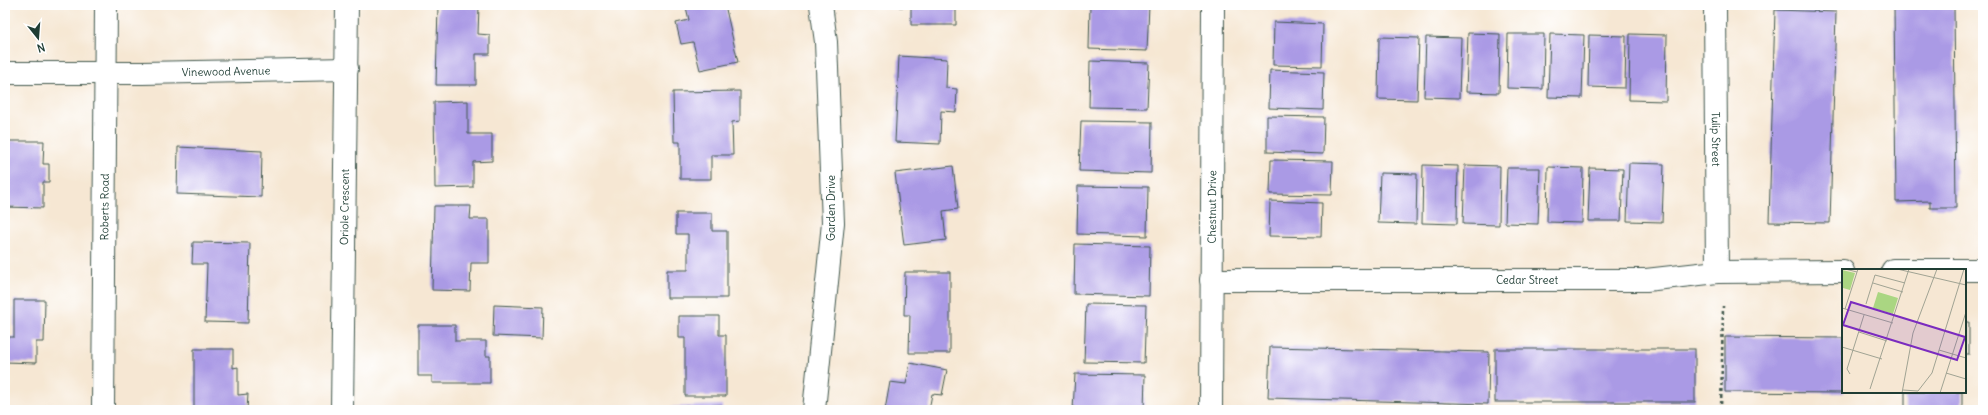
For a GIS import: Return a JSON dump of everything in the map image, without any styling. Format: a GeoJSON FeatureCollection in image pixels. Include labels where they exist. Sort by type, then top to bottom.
{"type":"FeatureCollection","features":[{"type":"Feature","properties":{"kind":"street","name":"Roberts Road"},"geometry":{"type":"LineString","coordinates":[[103,410],[106,5]]}},
{"type":"Feature","properties":{"kind":"street","name":"Oriole Crescent"},"geometry":{"type":"LineString","coordinates":[[342,410],[347,5]]}},
{"type":"Feature","properties":{"kind":"street","name":"Garden Drive"},"geometry":{"type":"LineString","coordinates":[[814,410],[833,223],[826,42],[820,5]]}},
{"type":"Feature","properties":{"kind":"street","name":"Chestnut Drive"},"geometry":{"type":"LineString","coordinates":[[1211,410],[1213,5]]}},
{"type":"Feature","properties":{"kind":"street","name":"Tulip Street"},"geometry":{"type":"LineString","coordinates":[[1715,5],[1717,272]]}},
{"type":"Feature","properties":{"kind":"street","name":"Vinewood Avenue"},"geometry":{"type":"LineString","coordinates":[[5,73],[347,69]]}},
{"type":"Feature","properties":{"kind":"street"},"geometry":{"type":"LineString","coordinates":[[1966,270],[1983,270]]}},
{"type":"Feature","properties":{"kind":"street","name":"Cedar Street"},"geometry":{"type":"LineString","coordinates":[[1211,280],[1646,280],[1717,272],[1842,271]]}},
{"type":"Feature","properties":{"kind":"path"},"geometry":{"type":"LineString","coordinates":[[1721,410],[1723,306]]}},
{"type":"Feature","properties":{"kind":"building"},"geometry":{"type":"Polygon","coordinates":[[[438,5],[479,6],[478,34],[490,35],[490,54],[476,54],[476,85],[436,85],[438,5]]]}},
{"type":"Feature","properties":{"kind":"building"},"geometry":{"type":"Polygon","coordinates":[[[676,5],[725,5],[738,62],[700,70],[693,42],[681,44],[676,23],[689,20],[686,7],[677,8],[676,5]]]}},
{"type":"Feature","properties":{"kind":"building"},"geometry":{"type":"Polygon","coordinates":[[[899,5],[956,5],[956,25],[911,25],[911,7],[899,7],[899,5]]]}},
{"type":"Feature","properties":{"kind":"building"},"geometry":{"type":"Polygon","coordinates":[[[1090,5],[1149,5],[1147,51],[1089,49],[1090,5]]]}},
{"type":"Feature","properties":{"kind":"building"},"geometry":{"type":"Polygon","coordinates":[[[1894,5],[1954,5],[1956,208],[1930,208],[1930,201],[1896,202],[1894,5]]]}},
{"type":"Feature","properties":{"kind":"building"},"geometry":{"type":"Polygon","coordinates":[[[1775,10],[1836,12],[1830,223],[1769,222],[1775,10]]]}},
{"type":"Feature","properties":{"kind":"building"},"geometry":{"type":"Polygon","coordinates":[[[1274,22],[1323,24],[1322,66],[1273,65],[1274,22]]]}},
{"type":"Feature","properties":{"kind":"building"},"geometry":{"type":"Polygon","coordinates":[[[1468,33],[1500,34],[1499,93],[1466,92],[1468,33]]]}},
{"type":"Feature","properties":{"kind":"building"},"geometry":{"type":"Polygon","coordinates":[[[1508,34],[1544,34],[1543,89],[1507,88],[1508,34]]]}},
{"type":"Feature","properties":{"kind":"building"},"geometry":{"type":"Polygon","coordinates":[[[1550,34],[1584,35],[1582,98],[1548,97],[1550,34]]]}},
{"type":"Feature","properties":{"kind":"building"},"geometry":{"type":"Polygon","coordinates":[[[1630,34],[1667,35],[1666,101],[1629,100],[1630,34]]]}},
{"type":"Feature","properties":{"kind":"building"},"geometry":{"type":"Polygon","coordinates":[[[1589,35],[1626,36],[1625,88],[1588,87],[1589,35]]]}},
{"type":"Feature","properties":{"kind":"building"},"geometry":{"type":"Polygon","coordinates":[[[1379,37],[1419,38],[1417,100],[1378,99],[1379,37]]]}},
{"type":"Feature","properties":{"kind":"building"},"geometry":{"type":"Polygon","coordinates":[[[1426,37],[1461,38],[1459,98],[1424,97],[1426,37]]]}},
{"type":"Feature","properties":{"kind":"building"},"geometry":{"type":"Polygon","coordinates":[[[899,56],[947,59],[946,88],[957,89],[956,112],[941,111],[940,144],[895,142],[899,56]]]}},
{"type":"Feature","properties":{"kind":"building"},"geometry":{"type":"Polygon","coordinates":[[[1090,61],[1149,63],[1147,108],[1089,107],[1090,61]]]}},
{"type":"Feature","properties":{"kind":"building"},"geometry":{"type":"Polygon","coordinates":[[[1270,70],[1324,72],[1323,110],[1269,108],[1270,70]]]}},
{"type":"Feature","properties":{"kind":"building"},"geometry":{"type":"Polygon","coordinates":[[[740,91],[740,121],[732,122],[733,155],[711,155],[711,179],[680,179],[680,142],[674,142],[673,92],[740,91]]]}},
{"type":"Feature","properties":{"kind":"building"},"geometry":{"type":"Polygon","coordinates":[[[468,101],[468,134],[492,134],[492,161],[473,162],[473,187],[435,188],[434,102],[468,101]]]}},
{"type":"Feature","properties":{"kind":"building"},"geometry":{"type":"Polygon","coordinates":[[[1267,116],[1324,117],[1323,154],[1267,152],[1267,116]]]}},
{"type":"Feature","properties":{"kind":"building"},"geometry":{"type":"Polygon","coordinates":[[[1081,121],[1152,122],[1151,173],[1079,171],[1081,121]]]}},
{"type":"Feature","properties":{"kind":"building"},"geometry":{"type":"Polygon","coordinates":[[[5,141],[44,141],[43,164],[49,164],[49,182],[43,182],[43,208],[5,207],[5,141]]]}},
{"type":"Feature","properties":{"kind":"building"},"geometry":{"type":"Polygon","coordinates":[[[178,147],[262,151],[261,197],[177,194],[178,147]]]}},
{"type":"Feature","properties":{"kind":"building"},"geometry":{"type":"Polygon","coordinates":[[[1271,160],[1333,161],[1332,195],[1270,194],[1271,160]]]}},
{"type":"Feature","properties":{"kind":"building"},"geometry":{"type":"Polygon","coordinates":[[[1629,163],[1664,164],[1662,222],[1627,221],[1629,163]]]}},
{"type":"Feature","properties":{"kind":"building"},"geometry":{"type":"Polygon","coordinates":[[[1423,165],[1458,166],[1457,224],[1422,223],[1423,165]]]}},
{"type":"Feature","properties":{"kind":"building"},"geometry":{"type":"Polygon","coordinates":[[[1465,165],[1500,166],[1499,225],[1463,224],[1465,165]]]}},
{"type":"Feature","properties":{"kind":"building"},"geometry":{"type":"Polygon","coordinates":[[[953,166],[958,209],[943,211],[946,240],[904,245],[895,173],[953,166]]]}},
{"type":"Feature","properties":{"kind":"building"},"geometry":{"type":"Polygon","coordinates":[[[1548,167],[1583,168],[1582,223],[1547,222],[1548,167]]]}},
{"type":"Feature","properties":{"kind":"building"},"geometry":{"type":"Polygon","coordinates":[[[1507,168],[1540,168],[1538,224],[1505,223],[1507,168]]]}},
{"type":"Feature","properties":{"kind":"building"},"geometry":{"type":"Polygon","coordinates":[[[1590,168],[1623,169],[1621,221],[1588,221],[1590,168]]]}},
{"type":"Feature","properties":{"kind":"building"},"geometry":{"type":"Polygon","coordinates":[[[1380,173],[1417,174],[1416,224],[1378,223],[1380,173]]]}},
{"type":"Feature","properties":{"kind":"building"},"geometry":{"type":"Polygon","coordinates":[[[1078,186],[1148,187],[1147,236],[1077,234],[1078,186]]]}},
{"type":"Feature","properties":{"kind":"building"},"geometry":{"type":"Polygon","coordinates":[[[1270,201],[1322,203],[1321,237],[1269,236],[1270,201]]]}},
{"type":"Feature","properties":{"kind":"building"},"geometry":{"type":"Polygon","coordinates":[[[434,206],[471,206],[470,219],[489,219],[489,263],[471,263],[470,291],[432,290],[434,206]]]}},
{"type":"Feature","properties":{"kind":"building"},"geometry":{"type":"Polygon","coordinates":[[[676,213],[712,213],[712,231],[727,231],[727,298],[667,298],[667,270],[688,270],[688,234],[676,234],[676,213]]]}},
{"type":"Feature","properties":{"kind":"building"},"geometry":{"type":"Polygon","coordinates":[[[193,242],[250,243],[248,323],[205,322],[207,264],[192,264],[193,242]]]}},
{"type":"Feature","properties":{"kind":"building"},"geometry":{"type":"Polygon","coordinates":[[[1075,244],[1150,246],[1149,296],[1074,294],[1075,244]]]}},
{"type":"Feature","properties":{"kind":"building"},"geometry":{"type":"Polygon","coordinates":[[[905,272],[950,272],[950,353],[909,353],[910,315],[904,315],[905,272]]]}},
{"type":"Feature","properties":{"kind":"building"},"geometry":{"type":"Polygon","coordinates":[[[14,300],[45,300],[44,342],[36,342],[36,363],[5,362],[5,337],[14,337],[14,300]]]}},
{"type":"Feature","properties":{"kind":"building"},"geometry":{"type":"Polygon","coordinates":[[[1086,304],[1146,305],[1144,363],[1084,362],[1086,304]]]}},
{"type":"Feature","properties":{"kind":"building"},"geometry":{"type":"Polygon","coordinates":[[[494,305],[543,307],[542,338],[493,336],[494,305]]]}},
{"type":"Feature","properties":{"kind":"building"},"geometry":{"type":"Polygon","coordinates":[[[679,316],[719,316],[719,335],[726,335],[726,396],[685,396],[685,338],[679,338],[679,316]]]}},
{"type":"Feature","properties":{"kind":"building"},"geometry":{"type":"Polygon","coordinates":[[[1966,322],[1969,322],[1969,354],[1966,354],[1966,322]]]}},
{"type":"Feature","properties":{"kind":"building"},"geometry":{"type":"Polygon","coordinates":[[[418,325],[455,325],[455,341],[486,341],[486,356],[490,356],[490,383],[432,383],[432,376],[418,376],[418,325]]]}},
{"type":"Feature","properties":{"kind":"building"},"geometry":{"type":"Polygon","coordinates":[[[1725,337],[1842,338],[1842,393],[1725,392],[1725,337]]]}},
{"type":"Feature","properties":{"kind":"building"},"geometry":{"type":"Polygon","coordinates":[[[1270,347],[1489,352],[1488,404],[1268,398],[1270,347]]]}},
{"type":"Feature","properties":{"kind":"building"},"geometry":{"type":"Polygon","coordinates":[[[194,349],[233,349],[233,368],[238,367],[238,395],[248,394],[247,410],[194,410],[194,349]]]}},
{"type":"Feature","properties":{"kind":"building"},"geometry":{"type":"Polygon","coordinates":[[[1495,349],[1695,349],[1695,402],[1495,402],[1495,349]]]}},
{"type":"Feature","properties":{"kind":"building"},"geometry":{"type":"Polygon","coordinates":[[[910,363],[947,370],[942,395],[932,394],[929,410],[885,410],[890,382],[906,384],[910,363]]]}},
{"type":"Feature","properties":{"kind":"building"},"geometry":{"type":"Polygon","coordinates":[[[1075,374],[1145,375],[1144,410],[1073,410],[1075,374]]]}},
{"type":"Feature","properties":{"kind":"building"},"geometry":{"type":"Polygon","coordinates":[[[1905,393],[1962,393],[1962,410],[1905,410],[1905,393]]]}},
{"type":"Feature","properties":{"kind":"building"},"geometry":{"type":"Polygon","coordinates":[[[722,405],[722,410],[668,410],[668,407],[722,405]]]}},
{"type":"Feature","properties":{"kind":"building"},"geometry":{"type":"Polygon","coordinates":[[[433,408],[470,408],[470,410],[433,410],[433,408]]]}}]}
